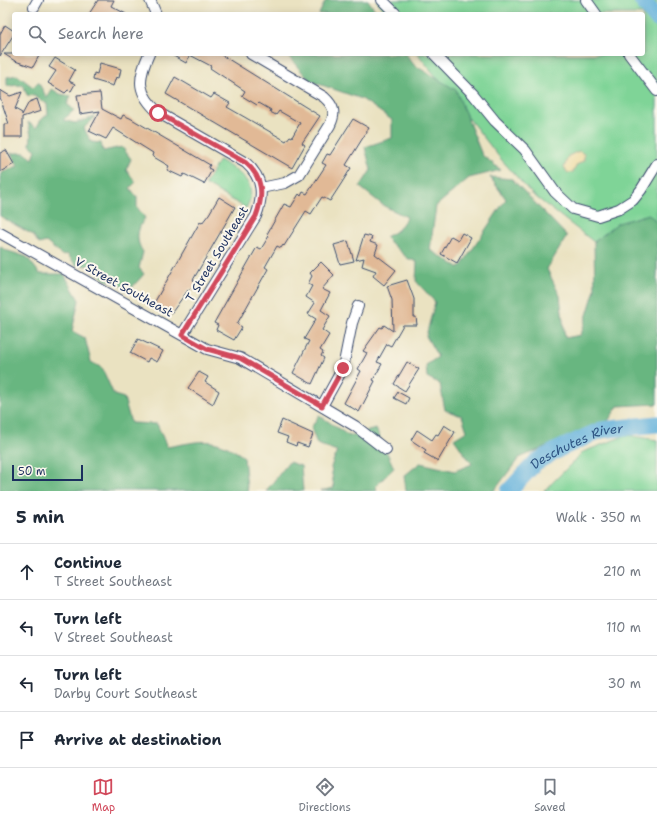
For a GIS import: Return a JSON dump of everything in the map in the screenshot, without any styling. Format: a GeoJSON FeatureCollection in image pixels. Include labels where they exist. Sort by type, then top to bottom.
{"type":"FeatureCollection","features":[{"type":"Feature","properties":{"kind":"street"},"geometry":{"type":"LineString","coordinates":[[150,0],[155,12]]}},
{"type":"Feature","properties":{"kind":"street"},"geometry":{"type":"LineString","coordinates":[[382,0],[394,12]]}},
{"type":"Feature","properties":{"kind":"street"},"geometry":{"type":"LineString","coordinates":[[586,0],[595,12]]}},
{"type":"Feature","properties":{"kind":"street","name":"T Street Southeast"},"geometry":{"type":"LineString","coordinates":[[148,56],[141,76],[140,86],[143,95],[149,104],[158,113],[246,163],[254,170],[259,179],[262,196],[256,216],[182,335]]}},
{"type":"Feature","properties":{"kind":"street"},"geometry":{"type":"LineString","coordinates":[[254,56],[324,97],[331,103],[334,110],[330,125],[299,175],[285,184],[261,188]]}},
{"type":"Feature","properties":{"kind":"street"},"geometry":{"type":"LineString","coordinates":[[436,56],[495,121],[525,150],[555,192],[572,208],[598,216],[619,209],[633,200],[657,164]]}},
{"type":"Feature","properties":{"kind":"street"},"geometry":{"type":"LineString","coordinates":[[631,56],[657,91]]}},
{"type":"Feature","properties":{"kind":"street","name":"V Street Southeast"},"geometry":{"type":"LineString","coordinates":[[0,233],[207,349],[240,358],[355,426],[386,450]]}},
{"type":"Feature","properties":{"kind":"street"},"geometry":{"type":"LineString","coordinates":[[322,406],[343,368],[352,323],[358,306]]}},
{"type":"Feature","properties":{"kind":"green space"},"geometry":{"type":"Polygon","coordinates":[[[326,0],[368,0],[377,12],[320,12],[326,0]]]}},
{"type":"Feature","properties":{"kind":"green space"},"geometry":{"type":"Polygon","coordinates":[[[376,0],[657,0],[657,277],[594,242],[532,194],[500,158],[420,56],[645,56],[645,12],[385,12],[376,0]]]}},
{"type":"Feature","properties":{"kind":"green space"},"geometry":{"type":"Polygon","coordinates":[[[288,56],[407,56],[414,65],[456,90],[482,155],[501,170],[469,178],[436,206],[430,250],[460,268],[506,199],[490,177],[512,179],[567,236],[547,269],[560,296],[565,338],[581,335],[595,289],[594,242],[618,223],[649,214],[657,223],[657,404],[618,406],[608,421],[519,458],[494,491],[406,491],[404,476],[420,463],[455,471],[472,464],[454,439],[467,431],[462,416],[445,410],[440,384],[427,377],[426,365],[438,357],[426,336],[435,302],[416,281],[417,262],[407,258],[385,237],[398,230],[407,217],[384,206],[360,187],[371,170],[365,147],[392,138],[392,120],[362,99],[310,81],[288,56]]]}},
{"type":"Feature","properties":{"kind":"green space"},"geometry":{"type":"Polygon","coordinates":[[[17,75],[33,87],[38,82],[47,98],[52,89],[60,94],[71,96],[67,104],[74,110],[63,120],[75,123],[95,117],[84,128],[91,142],[101,143],[103,151],[122,147],[131,159],[126,170],[136,182],[130,188],[137,197],[137,207],[145,218],[140,226],[138,235],[140,248],[143,252],[139,268],[144,274],[128,292],[118,283],[105,280],[91,266],[76,265],[67,254],[63,256],[46,242],[39,244],[33,235],[0,216],[0,177],[3,172],[18,166],[11,153],[25,153],[33,159],[36,150],[30,145],[31,135],[28,122],[36,128],[41,120],[48,114],[47,104],[34,96],[27,95],[23,85],[7,86],[7,77],[17,75]]]}},
{"type":"Feature","properties":{"kind":"green space"},"geometry":{"type":"Polygon","coordinates":[[[219,160],[239,173],[249,185],[251,192],[246,208],[205,184],[219,160]]]}},
{"type":"Feature","properties":{"kind":"green space"},"geometry":{"type":"Polygon","coordinates":[[[0,246],[5,250],[27,257],[40,274],[64,274],[79,300],[72,331],[85,338],[91,362],[102,368],[114,395],[124,398],[131,423],[157,424],[167,447],[189,443],[207,442],[224,445],[233,450],[244,457],[248,491],[0,491],[0,246]]]}},
{"type":"Feature","properties":{"kind":"green space"},"geometry":{"type":"Polygon","coordinates":[[[319,415],[349,436],[376,429],[394,468],[376,486],[377,491],[320,491],[334,488],[331,467],[337,451],[317,444],[311,428],[319,415]]]}},
{"type":"Feature","properties":{"kind":"green space"},"geometry":{"type":"Polygon","coordinates":[[[627,435],[657,440],[657,491],[544,491],[583,452],[627,435]]]}},
{"type":"Feature","properties":{"kind":"green space"},"geometry":{"type":"Polygon","coordinates":[[[289,462],[301,466],[303,491],[266,491],[289,462]]]}},
{"type":"Feature","properties":{"kind":"sand"},"geometry":{"type":"Polygon","coordinates":[[[579,151],[584,154],[584,160],[577,165],[573,172],[568,173],[564,168],[568,156],[579,151]]]}},
{"type":"Feature","properties":{"kind":"building"},"geometry":{"type":"Polygon","coordinates":[[[98,0],[114,0],[111,6],[122,12],[90,12],[98,0]]]}},
{"type":"Feature","properties":{"kind":"building"},"geometry":{"type":"Polygon","coordinates":[[[5,25],[12,30],[12,37],[0,56],[0,34],[5,25]]]}},
{"type":"Feature","properties":{"kind":"building"},"geometry":{"type":"Polygon","coordinates":[[[4,54],[12,54],[12,56],[39,56],[33,67],[15,61],[4,54]]]}},
{"type":"Feature","properties":{"kind":"building"},"geometry":{"type":"Polygon","coordinates":[[[174,56],[190,56],[186,63],[174,56]]]}},
{"type":"Feature","properties":{"kind":"building"},"geometry":{"type":"Polygon","coordinates":[[[192,56],[223,56],[320,116],[302,143],[305,145],[292,168],[166,94],[175,77],[211,98],[214,94],[230,103],[227,107],[286,141],[290,136],[292,137],[300,123],[279,111],[276,115],[270,112],[271,110],[259,103],[257,105],[242,96],[245,91],[210,68],[211,66],[192,56]]]}},
{"type":"Feature","properties":{"kind":"building"},"geometry":{"type":"Polygon","coordinates":[[[55,58],[75,70],[69,81],[75,84],[71,91],[68,90],[65,93],[48,83],[56,71],[49,67],[55,58]]]}},
{"type":"Feature","properties":{"kind":"building"},"geometry":{"type":"Polygon","coordinates":[[[100,63],[121,69],[119,78],[116,77],[113,86],[93,80],[94,73],[97,74],[100,63]]]}},
{"type":"Feature","properties":{"kind":"building"},"geometry":{"type":"Polygon","coordinates":[[[0,90],[10,96],[22,92],[15,109],[22,113],[22,115],[29,102],[37,99],[41,111],[22,117],[22,137],[4,137],[4,124],[9,124],[0,97],[0,90]]]}},
{"type":"Feature","properties":{"kind":"building"},"geometry":{"type":"Polygon","coordinates":[[[100,93],[102,109],[121,119],[123,115],[130,118],[210,165],[208,168],[212,170],[204,184],[184,174],[182,177],[167,170],[169,166],[152,156],[153,153],[113,128],[106,139],[89,131],[100,111],[80,114],[77,95],[100,93]]]}},
{"type":"Feature","properties":{"kind":"building"},"geometry":{"type":"Polygon","coordinates":[[[353,119],[369,128],[346,165],[351,168],[330,201],[322,197],[311,214],[306,211],[284,246],[283,245],[281,248],[277,246],[265,267],[268,269],[237,324],[242,327],[234,340],[216,330],[218,325],[214,323],[257,247],[261,249],[269,236],[267,234],[284,204],[291,207],[299,194],[301,196],[303,192],[307,194],[326,165],[322,163],[327,154],[330,155],[353,119]]]}},
{"type":"Feature","properties":{"kind":"building"},"geometry":{"type":"Polygon","coordinates":[[[6,150],[14,164],[0,172],[0,153],[6,150]]]}},
{"type":"Feature","properties":{"kind":"building"},"geometry":{"type":"Polygon","coordinates":[[[219,197],[235,207],[193,280],[197,282],[193,290],[191,288],[188,290],[170,315],[153,305],[200,222],[202,223],[209,214],[219,197]]]}},
{"type":"Feature","properties":{"kind":"building"},"geometry":{"type":"Polygon","coordinates":[[[462,233],[471,238],[457,263],[441,254],[451,236],[458,240],[462,233]]]}},
{"type":"Feature","properties":{"kind":"building"},"geometry":{"type":"Polygon","coordinates":[[[364,235],[372,237],[370,242],[378,245],[375,254],[396,270],[384,285],[373,276],[376,271],[362,266],[364,258],[356,260],[364,235]]]}},
{"type":"Feature","properties":{"kind":"building"},"geometry":{"type":"Polygon","coordinates":[[[348,241],[354,261],[340,264],[334,245],[348,241]]]}},
{"type":"Feature","properties":{"kind":"building"},"geometry":{"type":"Polygon","coordinates":[[[321,262],[334,275],[322,289],[330,293],[321,310],[330,316],[322,330],[329,335],[320,350],[323,352],[321,356],[324,358],[312,384],[293,373],[309,341],[304,339],[316,319],[308,314],[315,303],[306,297],[312,286],[308,284],[312,276],[310,273],[321,262]]]}},
{"type":"Feature","properties":{"kind":"building"},"geometry":{"type":"Polygon","coordinates":[[[407,280],[414,299],[414,317],[416,317],[417,325],[403,325],[391,346],[387,344],[377,362],[382,364],[373,380],[375,381],[359,412],[344,403],[361,371],[358,369],[367,353],[363,351],[380,327],[382,328],[384,325],[393,331],[392,300],[387,286],[407,280]]]}},
{"type":"Feature","properties":{"kind":"building"},"geometry":{"type":"Polygon","coordinates":[[[138,339],[163,351],[157,362],[149,358],[147,362],[130,353],[138,339]]]}},
{"type":"Feature","properties":{"kind":"building"},"geometry":{"type":"Polygon","coordinates":[[[407,362],[419,369],[405,391],[394,384],[407,362]]]}},
{"type":"Feature","properties":{"kind":"building"},"geometry":{"type":"Polygon","coordinates":[[[199,372],[208,377],[205,382],[219,391],[213,404],[188,388],[199,372]]]}},
{"type":"Feature","properties":{"kind":"building"},"geometry":{"type":"Polygon","coordinates":[[[398,392],[409,398],[406,404],[394,398],[398,392]]]}},
{"type":"Feature","properties":{"kind":"building"},"geometry":{"type":"Polygon","coordinates":[[[282,420],[313,434],[308,447],[297,443],[296,446],[286,442],[288,437],[277,433],[282,420]]]}},
{"type":"Feature","properties":{"kind":"building"},"geometry":{"type":"Polygon","coordinates":[[[444,425],[455,432],[438,461],[424,453],[426,450],[411,440],[417,430],[432,440],[436,434],[438,435],[444,425]]]}},
{"type":"Feature","properties":{"kind":"waterway","name":"Deschutes River"},"geometry":{"type":"LineString","coordinates":[[642,0],[657,19]]}},
{"type":"Feature","properties":{"kind":"waterway","name":"Deschutes River"},"geometry":{"type":"LineString","coordinates":[[509,491],[536,462],[559,449],[601,430],[657,424]]}},
{"type":"Feature","properties":{"kind":"route"},"geometry":{"type":"LineString","coordinates":[[158,113],[246,163],[254,170],[259,179],[262,196],[256,216],[182,335],[207,349],[240,358],[322,406],[343,368]]}}]}
